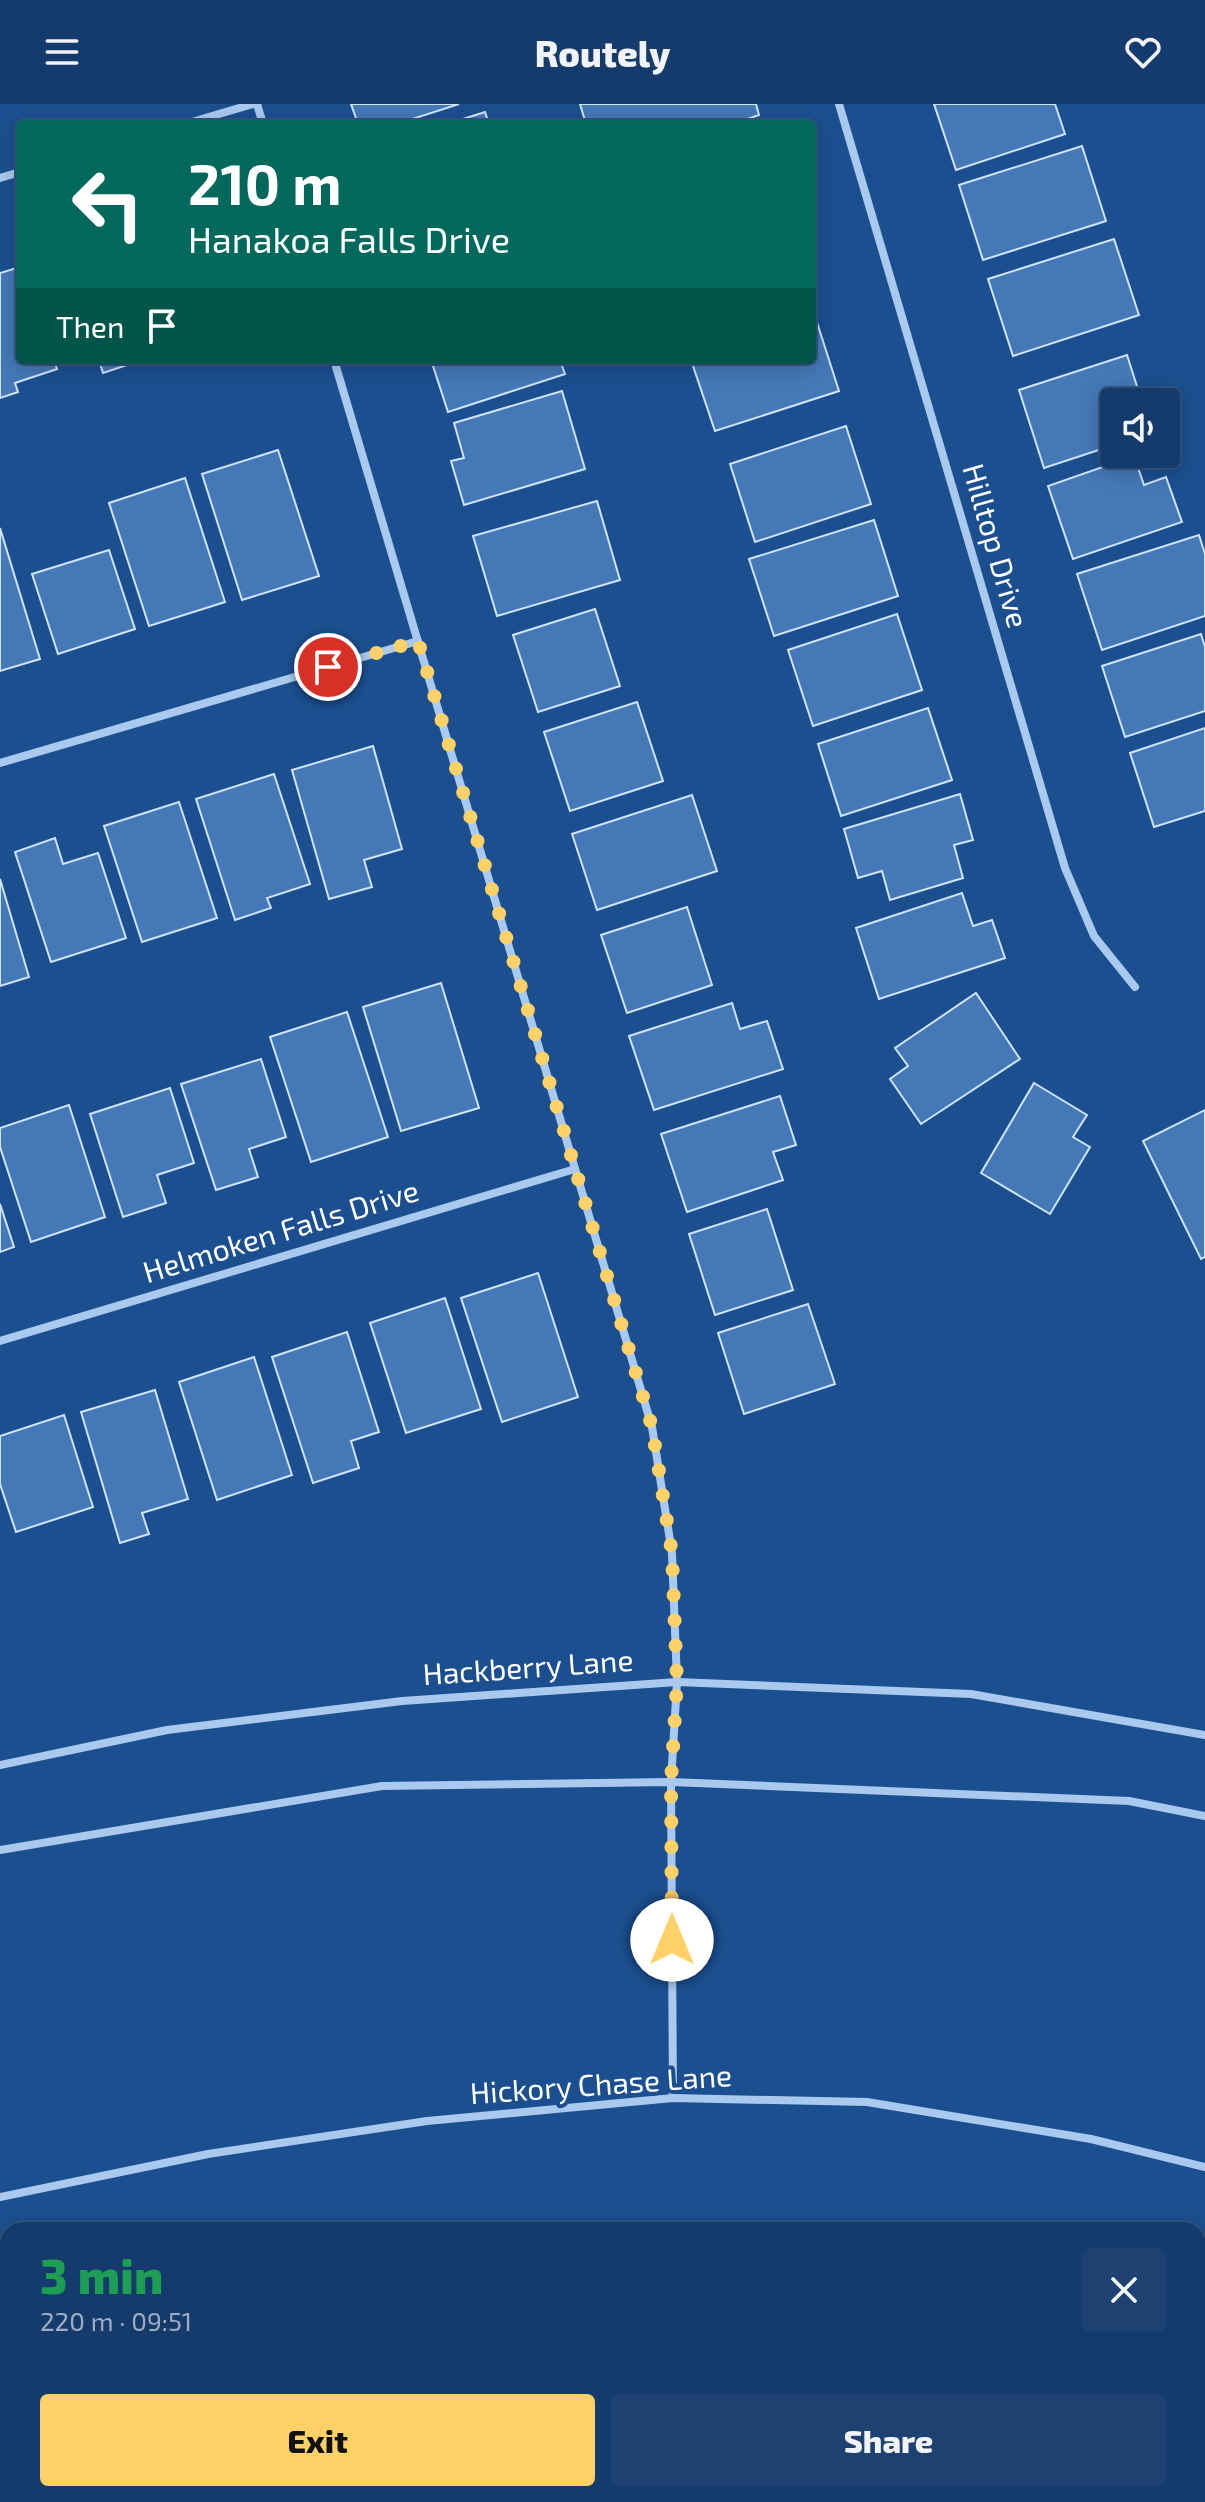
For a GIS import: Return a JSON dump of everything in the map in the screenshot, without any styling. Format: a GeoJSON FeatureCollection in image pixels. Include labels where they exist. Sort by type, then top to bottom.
{"type":"FeatureCollection","features":[{"type":"Feature","properties":{"kind":"street"},"geometry":{"type":"LineString","coordinates":[[199,120],[255,104]]}},
{"type":"Feature","properties":{"kind":"street","name":"Hilltop Drive"},"geometry":{"type":"LineString","coordinates":[[839,104],[1065,868],[1094,936],[1135,987]]}},
{"type":"Feature","properties":{"kind":"street"},"geometry":{"type":"LineString","coordinates":[[335,364],[652,1427],[672,1553],[677,1682],[671,1782],[673,2098]]}},
{"type":"Feature","properties":{"kind":"street"},"geometry":{"type":"LineString","coordinates":[[0,763],[418,641]]}},
{"type":"Feature","properties":{"kind":"street","name":"Helmoken Falls Drive"},"geometry":{"type":"LineString","coordinates":[[0,1341],[575,1169]]}},
{"type":"Feature","properties":{"kind":"street","name":"Hackberry Lane"},"geometry":{"type":"LineString","coordinates":[[0,1765],[167,1730],[402,1701],[677,1682],[971,1694],[1205,1735]]}},
{"type":"Feature","properties":{"kind":"street"},"geometry":{"type":"LineString","coordinates":[[0,1850],[382,1786],[671,1782],[1129,1801],[1205,1816]]}},
{"type":"Feature","properties":{"kind":"street","name":"Hickory Chase Lane"},"geometry":{"type":"LineString","coordinates":[[0,2197],[208,2154],[427,2121],[673,2098],[867,2102],[1091,2139],[1205,2167]]}},
{"type":"Feature","properties":{"kind":"building"},"geometry":{"type":"Polygon","coordinates":[[[351,104],[459,104],[409,120],[357,120],[351,104]]]}},
{"type":"Feature","properties":{"kind":"building"},"geometry":{"type":"Polygon","coordinates":[[[580,104],[756,104],[759,115],[745,120],[585,120],[580,104]]]}},
{"type":"Feature","properties":{"kind":"building"},"geometry":{"type":"Polygon","coordinates":[[[934,104],[1055,104],[1065,134],[956,170],[934,104]]]}},
{"type":"Feature","properties":{"kind":"building"},"geometry":{"type":"Polygon","coordinates":[[[485,112],[488,120],[460,120],[485,112]]]}},
{"type":"Feature","properties":{"kind":"building"},"geometry":{"type":"Polygon","coordinates":[[[1082,146],[1106,221],[983,260],[959,185],[1082,146]]]}},
{"type":"Feature","properties":{"kind":"building"},"geometry":{"type":"Polygon","coordinates":[[[1114,239],[1139,315],[1013,356],[988,279],[1114,239]]]}},
{"type":"Feature","properties":{"kind":"building"},"geometry":{"type":"Polygon","coordinates":[[[16,268],[16,364],[55,364],[57,369],[15,383],[18,392],[0,398],[0,273],[16,268]]]}},
{"type":"Feature","properties":{"kind":"building"},"geometry":{"type":"Polygon","coordinates":[[[816,319],[839,391],[715,431],[692,364],[816,364],[816,319]]]}},
{"type":"Feature","properties":{"kind":"building"},"geometry":{"type":"Polygon","coordinates":[[[1127,355],[1138,388],[1100,388],[1100,450],[1044,468],[1019,390],[1127,355]]]}},
{"type":"Feature","properties":{"kind":"building"},"geometry":{"type":"Polygon","coordinates":[[[100,364],[130,364],[103,373],[100,364]]]}},
{"type":"Feature","properties":{"kind":"building"},"geometry":{"type":"Polygon","coordinates":[[[432,364],[561,364],[565,374],[448,412],[432,364]]]}},
{"type":"Feature","properties":{"kind":"building"},"geometry":{"type":"Polygon","coordinates":[[[562,391],[585,469],[464,505],[451,461],[464,458],[454,423],[562,391]]]}},
{"type":"Feature","properties":{"kind":"building"},"geometry":{"type":"Polygon","coordinates":[[[846,426],[871,504],[755,542],[730,464],[846,426]]]}},
{"type":"Feature","properties":{"kind":"building"},"geometry":{"type":"Polygon","coordinates":[[[278,450],[319,576],[242,600],[202,474],[278,450]]]}},
{"type":"Feature","properties":{"kind":"building"},"geometry":{"type":"Polygon","coordinates":[[[1100,468],[1138,468],[1144,485],[1166,477],[1182,522],[1073,559],[1048,486],[1100,468]]]}},
{"type":"Feature","properties":{"kind":"building"},"geometry":{"type":"Polygon","coordinates":[[[185,478],[225,602],[149,626],[109,503],[185,478]]]}},
{"type":"Feature","properties":{"kind":"building"},"geometry":{"type":"Polygon","coordinates":[[[597,501],[620,580],[497,616],[473,536],[597,501]]]}},
{"type":"Feature","properties":{"kind":"building"},"geometry":{"type":"Polygon","coordinates":[[[874,520],[898,596],[774,636],[749,559],[874,520]]]}},
{"type":"Feature","properties":{"kind":"building"},"geometry":{"type":"Polygon","coordinates":[[[0,528],[40,659],[0,671],[0,528]]]}},
{"type":"Feature","properties":{"kind":"building"},"geometry":{"type":"Polygon","coordinates":[[[1199,535],[1205,554],[1205,616],[1102,650],[1077,574],[1199,535]]]}},
{"type":"Feature","properties":{"kind":"building"},"geometry":{"type":"Polygon","coordinates":[[[109,550],[135,629],[58,654],[32,574],[109,550]]]}},
{"type":"Feature","properties":{"kind":"building"},"geometry":{"type":"Polygon","coordinates":[[[595,609],[620,686],[538,712],[513,635],[595,609]]]}},
{"type":"Feature","properties":{"kind":"building"},"geometry":{"type":"Polygon","coordinates":[[[897,614],[922,690],[813,726],[788,650],[897,614]]]}},
{"type":"Feature","properties":{"kind":"building"},"geometry":{"type":"Polygon","coordinates":[[[1201,634],[1205,647],[1205,711],[1125,737],[1102,666],[1201,634]]]}},
{"type":"Feature","properties":{"kind":"building"},"geometry":{"type":"Polygon","coordinates":[[[637,702],[663,781],[570,811],[544,732],[637,702]]]}},
{"type":"Feature","properties":{"kind":"building"},"geometry":{"type":"Polygon","coordinates":[[[928,708],[952,780],[841,816],[818,744],[928,708]]]}},
{"type":"Feature","properties":{"kind":"building"},"geometry":{"type":"Polygon","coordinates":[[[1205,728],[1205,811],[1154,827],[1130,753],[1205,728]]]}},
{"type":"Feature","properties":{"kind":"building"},"geometry":{"type":"Polygon","coordinates":[[[373,746],[402,849],[364,860],[372,887],[329,899],[292,770],[373,746]]]}},
{"type":"Feature","properties":{"kind":"building"},"geometry":{"type":"Polygon","coordinates":[[[274,774],[310,884],[267,898],[271,908],[235,920],[196,799],[274,774]]]}},
{"type":"Feature","properties":{"kind":"building"},"geometry":{"type":"Polygon","coordinates":[[[960,794],[973,840],[954,845],[963,878],[890,900],[882,871],[858,878],[844,829],[960,794]]]}},
{"type":"Feature","properties":{"kind":"building"},"geometry":{"type":"Polygon","coordinates":[[[692,795],[717,871],[597,910],[572,834],[692,795]]]}},
{"type":"Feature","properties":{"kind":"building"},"geometry":{"type":"Polygon","coordinates":[[[179,802],[217,918],[142,942],[104,826],[179,802]]]}},
{"type":"Feature","properties":{"kind":"building"},"geometry":{"type":"Polygon","coordinates":[[[55,838],[63,864],[98,853],[126,938],[51,962],[15,852],[55,838]]]}},
{"type":"Feature","properties":{"kind":"building"},"geometry":{"type":"Polygon","coordinates":[[[0,879],[29,977],[0,986],[0,879]]]}},
{"type":"Feature","properties":{"kind":"building"},"geometry":{"type":"Polygon","coordinates":[[[962,893],[973,926],[992,920],[1005,958],[879,999],[856,928],[962,893]]]}},
{"type":"Feature","properties":{"kind":"building"},"geometry":{"type":"Polygon","coordinates":[[[687,907],[712,985],[627,1013],[601,935],[687,907]]]}},
{"type":"Feature","properties":{"kind":"building"},"geometry":{"type":"Polygon","coordinates":[[[441,983],[479,1108],[401,1131],[363,1007],[441,983]]]}},
{"type":"Feature","properties":{"kind":"building"},"geometry":{"type":"Polygon","coordinates":[[[976,993],[1020,1059],[921,1124],[890,1079],[908,1066],[895,1048],[976,993]]]}},
{"type":"Feature","properties":{"kind":"building"},"geometry":{"type":"Polygon","coordinates":[[[732,1003],[740,1029],[767,1021],[783,1069],[654,1110],[629,1036],[732,1003]]]}},
{"type":"Feature","properties":{"kind":"building"},"geometry":{"type":"Polygon","coordinates":[[[347,1012],[388,1137],[311,1162],[270,1037],[347,1012]]]}},
{"type":"Feature","properties":{"kind":"building"},"geometry":{"type":"Polygon","coordinates":[[[261,1059],[286,1137],[249,1149],[258,1177],[216,1190],[181,1084],[261,1059]]]}},
{"type":"Feature","properties":{"kind":"building"},"geometry":{"type":"Polygon","coordinates":[[[1034,1083],[1087,1115],[1073,1137],[1090,1147],[1050,1214],[981,1173],[1034,1083]]]}},
{"type":"Feature","properties":{"kind":"building"},"geometry":{"type":"Polygon","coordinates":[[[170,1088],[194,1163],[157,1175],[166,1203],[123,1217],[90,1114],[170,1088]]]}},
{"type":"Feature","properties":{"kind":"building"},"geometry":{"type":"Polygon","coordinates":[[[780,1096],[796,1145],[773,1152],[783,1180],[687,1212],[661,1134],[780,1096]]]}},
{"type":"Feature","properties":{"kind":"building"},"geometry":{"type":"Polygon","coordinates":[[[69,1105],[105,1217],[31,1242],[0,1147],[0,1128],[69,1105]]]}},
{"type":"Feature","properties":{"kind":"building"},"geometry":{"type":"Polygon","coordinates":[[[1205,1110],[1205,1257],[1201,1259],[1143,1141],[1205,1110]]]}},
{"type":"Feature","properties":{"kind":"building"},"geometry":{"type":"Polygon","coordinates":[[[0,1204],[14,1247],[0,1252],[0,1204]]]}},
{"type":"Feature","properties":{"kind":"building"},"geometry":{"type":"Polygon","coordinates":[[[767,1209],[793,1290],[715,1315],[689,1234],[767,1209]]]}},
{"type":"Feature","properties":{"kind":"building"},"geometry":{"type":"Polygon","coordinates":[[[538,1273],[578,1397],[502,1422],[461,1298],[538,1273]]]}},
{"type":"Feature","properties":{"kind":"building"},"geometry":{"type":"Polygon","coordinates":[[[445,1298],[481,1409],[406,1433],[370,1323],[445,1298]]]}},
{"type":"Feature","properties":{"kind":"building"},"geometry":{"type":"Polygon","coordinates":[[[808,1304],[835,1384],[744,1414],[718,1333],[808,1304]]]}},
{"type":"Feature","properties":{"kind":"building"},"geometry":{"type":"Polygon","coordinates":[[[347,1332],[379,1432],[351,1441],[359,1468],[313,1483],[272,1357],[347,1332]]]}},
{"type":"Feature","properties":{"kind":"building"},"geometry":{"type":"Polygon","coordinates":[[[254,1357],[292,1475],[217,1500],[179,1382],[254,1357]]]}},
{"type":"Feature","properties":{"kind":"building"},"geometry":{"type":"Polygon","coordinates":[[[155,1390],[188,1499],[142,1513],[149,1534],[120,1543],[81,1412],[155,1390]]]}},
{"type":"Feature","properties":{"kind":"building"},"geometry":{"type":"Polygon","coordinates":[[[64,1415],[93,1507],[16,1532],[0,1484],[0,1436],[64,1415]]]}},
{"type":"Feature","properties":{"kind":"route"},"geometry":{"type":"LineString","coordinates":[[328,667],[418,641],[652,1427],[672,1553],[677,1682],[671,1782],[672,1940]]}}]}
